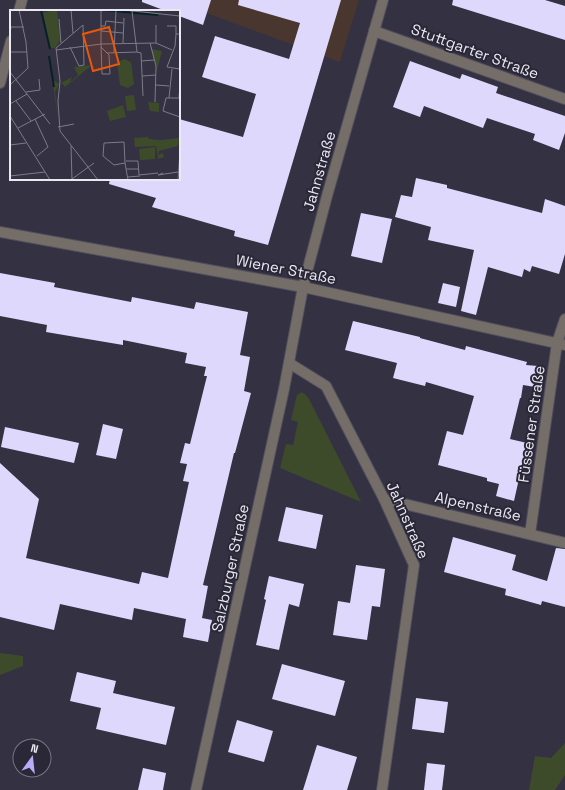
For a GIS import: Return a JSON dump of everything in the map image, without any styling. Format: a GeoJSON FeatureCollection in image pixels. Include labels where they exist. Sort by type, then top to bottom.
{"type":"FeatureCollection","features":[{"type":"Feature","properties":{"kind":"street"},"geometry":{"type":"LineString","coordinates":[[19,10],[22,0]]}},
{"type":"Feature","properties":{"kind":"street","name":"Jahnstraße"},"geometry":{"type":"LineString","coordinates":[[291,352],[303,287],[374,31],[384,0]]}},
{"type":"Feature","properties":{"kind":"street","name":"Stuttgarter Straße"},"geometry":{"type":"LineString","coordinates":[[374,31],[565,99]]}},
{"type":"Feature","properties":{"kind":"street"},"geometry":{"type":"LineString","coordinates":[[0,83],[10,45]]}},
{"type":"Feature","properties":{"kind":"street","name":"Wiener Straße"},"geometry":{"type":"LineString","coordinates":[[0,232],[303,287],[561,344]]}},
{"type":"Feature","properties":{"kind":"street","name":"Füssener Straße"},"geometry":{"type":"LineString","coordinates":[[530,534],[565,319]]}},
{"type":"Feature","properties":{"kind":"street","name":"Salzburger Straße"},"geometry":{"type":"LineString","coordinates":[[196,790],[291,352]]}},
{"type":"Feature","properties":{"kind":"street","name":"Jahnstraße"},"geometry":{"type":"LineString","coordinates":[[289,363],[326,386],[384,499],[414,565],[382,790]]}},
{"type":"Feature","properties":{"kind":"street","name":"Alpenstraße"},"geometry":{"type":"LineString","coordinates":[[384,499],[565,543]]}},
{"type":"Feature","properties":{"kind":"shaded area"},"geometry":{"type":"Polygon","coordinates":[[[171,0],[359,0],[340,62],[171,0]]]}},
{"type":"Feature","properties":{"kind":"green space"},"geometry":{"type":"Polygon","coordinates":[[[301,392],[309,399],[361,502],[280,468],[286,444],[293,445],[298,422],[291,420],[297,395],[301,392]]]}},
{"type":"Feature","properties":{"kind":"green space"},"geometry":{"type":"Polygon","coordinates":[[[0,653],[23,656],[23,666],[0,675],[0,653]]]}},
{"type":"Feature","properties":{"kind":"green space"},"geometry":{"type":"Polygon","coordinates":[[[565,743],[565,775],[555,790],[529,790],[535,756],[551,758],[565,743]]]}},
{"type":"Feature","properties":{"kind":"building"},"geometry":{"type":"Polygon","coordinates":[[[142,0],[211,0],[203,25],[180,16],[180,10],[163,10],[142,2],[142,0]]]}},
{"type":"Feature","properties":{"kind":"building"},"geometry":{"type":"Polygon","coordinates":[[[239,0],[341,0],[268,245],[234,236],[235,231],[152,207],[156,198],[109,184],[110,180],[180,180],[180,119],[243,137],[256,94],[202,77],[215,36],[289,59],[300,23],[238,5],[239,0]]]}},
{"type":"Feature","properties":{"kind":"building"},"geometry":{"type":"Polygon","coordinates":[[[453,0],[545,0],[565,6],[565,40],[452,5],[453,0]]]}},
{"type":"Feature","properties":{"kind":"building"},"geometry":{"type":"Polygon","coordinates":[[[410,61],[460,79],[462,74],[498,87],[496,93],[565,116],[565,133],[559,150],[533,140],[535,134],[487,118],[483,128],[424,106],[420,117],[393,107],[410,61]]]}},
{"type":"Feature","properties":{"kind":"building"},"geometry":{"type":"Polygon","coordinates":[[[416,178],[447,185],[447,188],[542,213],[545,199],[565,206],[565,254],[559,274],[532,266],[530,272],[524,269],[522,277],[488,267],[476,315],[461,311],[474,250],[428,240],[431,227],[395,217],[401,195],[412,197],[416,178]]]}},
{"type":"Feature","properties":{"kind":"building"},"geometry":{"type":"Polygon","coordinates":[[[361,213],[392,219],[382,263],[351,256],[361,213]]]}},
{"type":"Feature","properties":{"kind":"building"},"geometry":{"type":"Polygon","coordinates":[[[0,273],[55,283],[54,287],[131,302],[132,297],[194,309],[196,302],[248,312],[240,355],[250,357],[244,391],[251,393],[234,453],[203,585],[208,586],[202,618],[212,620],[208,642],[183,637],[186,619],[134,608],[132,620],[60,604],[54,630],[0,617],[0,463],[39,499],[26,558],[139,584],[142,572],[168,578],[189,482],[183,481],[187,464],[180,463],[185,443],[190,444],[207,376],[204,376],[206,367],[185,363],[187,353],[123,340],[123,345],[46,332],[47,325],[0,316],[0,273]]]}},
{"type":"Feature","properties":{"kind":"building"},"geometry":{"type":"Polygon","coordinates":[[[443,283],[460,287],[456,307],[438,303],[443,283]]]}},
{"type":"Feature","properties":{"kind":"building"},"geometry":{"type":"Polygon","coordinates":[[[353,321],[420,337],[465,350],[466,346],[527,362],[526,365],[538,366],[535,387],[523,385],[510,439],[527,443],[514,501],[496,496],[499,484],[487,481],[487,478],[438,465],[447,431],[463,435],[474,396],[426,382],[425,386],[393,378],[397,363],[345,350],[353,321]]]}},
{"type":"Feature","properties":{"kind":"building"},"geometry":{"type":"Polygon","coordinates":[[[103,424],[123,429],[116,459],[96,455],[103,424]]]}},
{"type":"Feature","properties":{"kind":"building"},"geometry":{"type":"Polygon","coordinates":[[[5,427],[79,443],[74,463],[1,447],[5,427]]]}},
{"type":"Feature","properties":{"kind":"building"},"geometry":{"type":"Polygon","coordinates":[[[286,507],[323,515],[316,549],[278,541],[286,507]]]}},
{"type":"Feature","properties":{"kind":"building"},"geometry":{"type":"Polygon","coordinates":[[[453,537],[516,555],[512,570],[547,581],[556,548],[565,549],[565,607],[542,601],[541,605],[505,595],[506,589],[444,572],[453,537]]]}},
{"type":"Feature","properties":{"kind":"building"},"geometry":{"type":"Polygon","coordinates":[[[356,565],[385,569],[380,607],[372,606],[367,640],[333,635],[338,601],[350,603],[356,565]]]}},
{"type":"Feature","properties":{"kind":"building"},"geometry":{"type":"Polygon","coordinates":[[[269,576],[304,584],[299,607],[289,604],[279,650],[256,645],[266,600],[264,599],[269,576]]]}},
{"type":"Feature","properties":{"kind":"building"},"geometry":{"type":"Polygon","coordinates":[[[282,664],[345,681],[335,716],[272,699],[282,664]]]}},
{"type":"Feature","properties":{"kind":"building"},"geometry":{"type":"Polygon","coordinates":[[[77,672],[116,681],[113,693],[175,707],[166,745],[96,729],[101,708],[70,701],[77,672]]]}},
{"type":"Feature","properties":{"kind":"building"},"geometry":{"type":"Polygon","coordinates":[[[416,698],[448,702],[444,733],[412,729],[416,698]]]}},
{"type":"Feature","properties":{"kind":"building"},"geometry":{"type":"Polygon","coordinates":[[[237,720],[273,731],[264,762],[228,752],[237,720]]]}},
{"type":"Feature","properties":{"kind":"building"},"geometry":{"type":"Polygon","coordinates":[[[317,745],[357,757],[347,790],[303,790],[317,745]]]}},
{"type":"Feature","properties":{"kind":"building"},"geometry":{"type":"Polygon","coordinates":[[[427,763],[445,765],[442,790],[424,790],[427,763]]]}},
{"type":"Feature","properties":{"kind":"building"},"geometry":{"type":"Polygon","coordinates":[[[143,768],[166,773],[163,790],[138,790],[143,768]]]}}]}
